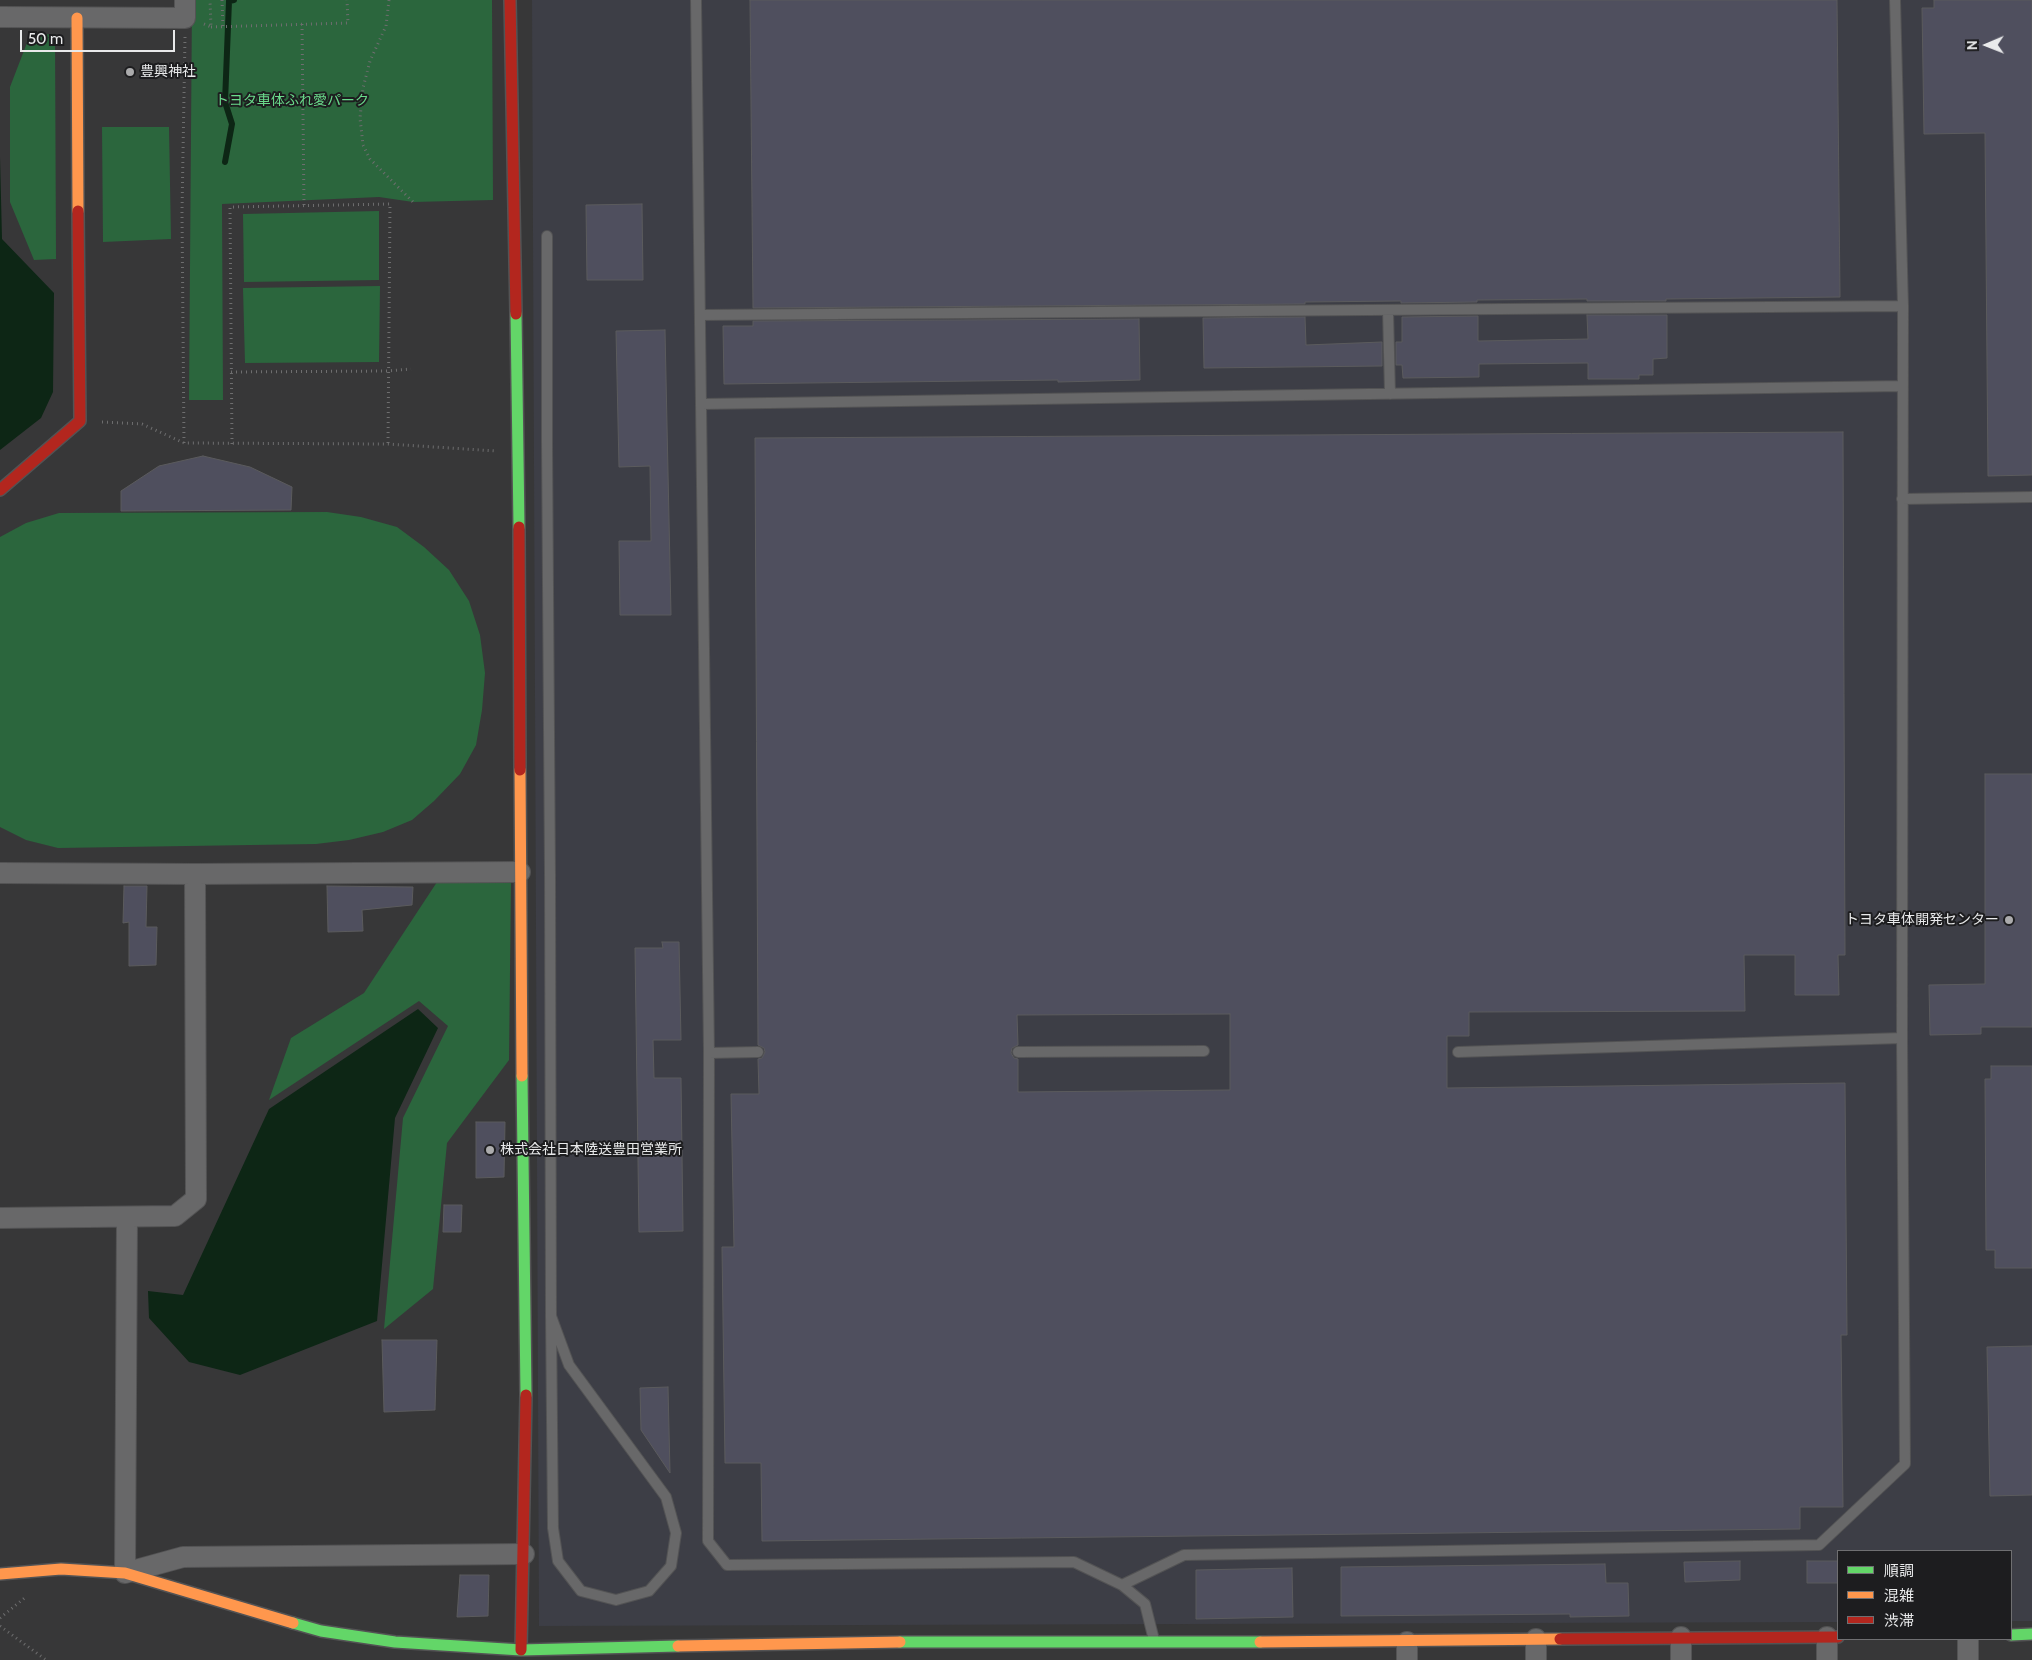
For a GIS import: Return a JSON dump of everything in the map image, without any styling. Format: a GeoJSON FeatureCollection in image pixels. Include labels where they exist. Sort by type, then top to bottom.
{"type":"FeatureCollection","features":[{"type":"Feature","properties":{"kind":"street"},"geometry":{"type":"LineString","coordinates":[[510,0],[511,134],[519,453],[520,872],[526,1402],[522,1655]]}},
{"type":"Feature","properties":{"kind":"street"},"geometry":{"type":"LineString","coordinates":[[0,17],[78,18],[185,9]]}},
{"type":"Feature","properties":{"kind":"street"},"geometry":{"type":"LineString","coordinates":[[0,490],[80,421],[78,18]]}},
{"type":"Feature","properties":{"kind":"street"},"geometry":{"type":"LineString","coordinates":[[0,873],[520,872]]}},
{"type":"Feature","properties":{"kind":"street"},"geometry":{"type":"LineString","coordinates":[[0,1218],[175,1216],[196,1199],[195,874]]}},
{"type":"Feature","properties":{"kind":"street"},"geometry":{"type":"LineString","coordinates":[[125,1573],[127,1218]]}},
{"type":"Feature","properties":{"kind":"street"},"geometry":{"type":"LineString","coordinates":[[125,1573],[183,1557],[524,1554]]}},
{"type":"Feature","properties":{"kind":"street"},"geometry":{"type":"LineString","coordinates":[[0,1574],[61,1569],[125,1573],[321,1631],[395,1642],[522,1655],[859,1642],[1154,1641],[1184,1650],[1407,1651],[1536,1639],[1832,1637],[1827,1660]]}},
{"type":"Feature","properties":{"kind":"street"},"geometry":{"type":"LineString","coordinates":[[2012,1635],[2032,1634]]}},
{"type":"Feature","properties":{"kind":"street"},"geometry":{"type":"LineString","coordinates":[[1681,1637],[1681,1660]]}},
{"type":"Feature","properties":{"kind":"street"},"geometry":{"type":"LineString","coordinates":[[1536,1639],[1536,1660]]}},
{"type":"Feature","properties":{"kind":"street"},"geometry":{"type":"LineString","coordinates":[[1968,1640],[1968,1660]]}},
{"type":"Feature","properties":{"kind":"lane"},"geometry":{"type":"LineString","coordinates":[[696,0],[709,1053],[708,1542],[727,1565],[1074,1562],[1122,1585],[1145,1604],[1154,1641]]}},
{"type":"Feature","properties":{"kind":"lane"},"geometry":{"type":"LineString","coordinates":[[1122,1585],[1184,1555],[1819,1545],[1905,1464],[1902,1038],[1903,306],[1894,0]]}},
{"type":"Feature","properties":{"kind":"lane"},"geometry":{"type":"LineString","coordinates":[[547,236],[551,1316],[553,1528],[558,1561],[582,1591],[616,1600],[649,1591],[671,1566],[676,1533],[666,1496],[569,1364],[551,1316]]}},
{"type":"Feature","properties":{"kind":"lane"},"geometry":{"type":"LineString","coordinates":[[700,315],[1903,306]]}},
{"type":"Feature","properties":{"kind":"lane"},"geometry":{"type":"LineString","coordinates":[[1388,310],[1390,394]]}},
{"type":"Feature","properties":{"kind":"lane"},"geometry":{"type":"LineString","coordinates":[[702,404],[1902,386]]}},
{"type":"Feature","properties":{"kind":"lane"},"geometry":{"type":"LineString","coordinates":[[1902,499],[2032,497]]}},
{"type":"Feature","properties":{"kind":"lane"},"geometry":{"type":"LineString","coordinates":[[1458,1052],[1902,1038]]}},
{"type":"Feature","properties":{"kind":"lane"},"geometry":{"type":"LineString","coordinates":[[1018,1052],[1204,1051]]}},
{"type":"Feature","properties":{"kind":"lane"},"geometry":{"type":"LineString","coordinates":[[709,1053],[758,1052]]}},
{"type":"Feature","properties":{"kind":"path"},"geometry":{"type":"LineString","coordinates":[[222,0],[224,26]]}},
{"type":"Feature","properties":{"kind":"path"},"geometry":{"type":"LineString","coordinates":[[211,27],[348,23],[347,0]]}},
{"type":"Feature","properties":{"kind":"path"},"geometry":{"type":"LineString","coordinates":[[389,0],[386,26],[370,61],[363,88],[360,118],[363,145],[370,159],[413,202]]}},
{"type":"Feature","properties":{"kind":"path"},"geometry":{"type":"LineString","coordinates":[[184,443],[182,212],[185,9]]}},
{"type":"Feature","properties":{"kind":"path"},"geometry":{"type":"LineString","coordinates":[[302,24],[304,205]]}},
{"type":"Feature","properties":{"kind":"path"},"geometry":{"type":"LineString","coordinates":[[232,444],[230,207],[390,204],[387,371],[388,444]]}},
{"type":"Feature","properties":{"kind":"path"},"geometry":{"type":"LineString","coordinates":[[231,372],[387,371],[411,369]]}},
{"type":"Feature","properties":{"kind":"path"},"geometry":{"type":"LineString","coordinates":[[80,421],[142,424],[184,443],[388,444],[519,453]]}},
{"type":"Feature","properties":{"kind":"path"},"geometry":{"type":"LineString","coordinates":[[0,1626],[46,1660]]}},
{"type":"Feature","properties":{"kind":"shaded area"},"geometry":{"type":"Polygon","coordinates":[[[532,0],[2032,0],[2032,1621],[2012,1621],[2012,1550],[1837,1550],[1837,1622],[539,1626],[532,0]]]}},
{"type":"Feature","properties":{"kind":"shaded area"},"geometry":{"type":"Polygon","coordinates":[[[0,157],[2,239],[54,293],[53,392],[41,418],[0,450],[0,157]]]}},
{"type":"Feature","properties":{"kind":"shaded area"},"geometry":{"type":"Polygon","coordinates":[[[418,1009],[438,1028],[395,1118],[377,1321],[240,1375],[189,1362],[149,1318],[148,1291],[183,1295],[269,1109],[418,1009]]]}},
{"type":"Feature","properties":{"kind":"green space","name":"トヨタ車体ふれ愛パーク"},"geometry":{"type":"Polygon","coordinates":[[[192,0],[492,0],[493,200],[413,202],[379,197],[222,204],[223,400],[189,400],[192,0]]]}},
{"type":"Feature","properties":{"kind":"green space"},"geometry":{"type":"Polygon","coordinates":[[[55,34],[56,259],[34,260],[10,202],[10,87],[30,35],[55,34]]]}},
{"type":"Feature","properties":{"kind":"green space"},"geometry":{"type":"Polygon","coordinates":[[[102,127],[169,127],[171,239],[103,242],[102,127]]]}},
{"type":"Feature","properties":{"kind":"green space"},"geometry":{"type":"Polygon","coordinates":[[[379,211],[379,280],[244,282],[243,214],[379,211]]]}},
{"type":"Feature","properties":{"kind":"green space"},"geometry":{"type":"Polygon","coordinates":[[[380,286],[379,362],[245,363],[243,288],[380,286]]]}},
{"type":"Feature","properties":{"kind":"green space"},"geometry":{"type":"Polygon","coordinates":[[[327,512],[361,517],[397,527],[424,547],[449,570],[469,601],[480,635],[485,673],[482,710],[476,745],[460,774],[434,801],[412,820],[383,832],[349,840],[316,844],[58,848],[26,840],[0,827],[0,537],[26,523],[59,513],[327,512]]]}},
{"type":"Feature","properties":{"kind":"green space"},"geometry":{"type":"Polygon","coordinates":[[[511,881],[509,1060],[447,1143],[433,1289],[384,1329],[403,1118],[448,1026],[419,1001],[269,1100],[291,1038],[364,993],[437,882],[511,881]]]}},
{"type":"Feature","properties":{"kind":"building"},"geometry":{"type":"Polygon","coordinates":[[[750,0],[1837,0],[1840,297],[1666,299],[1666,301],[1587,301],[1587,299],[1401,303],[1401,301],[1305,302],[1305,304],[753,308],[750,0]]]}},
{"type":"Feature","properties":{"kind":"building"},"geometry":{"type":"Polygon","coordinates":[[[1934,0],[2032,0],[2032,475],[1988,476],[1985,133],[1924,134],[1922,8],[1934,8],[1934,0]]]}},
{"type":"Feature","properties":{"kind":"building"},"geometry":{"type":"Polygon","coordinates":[[[642,204],[643,280],[587,280],[586,205],[642,204]]]}},
{"type":"Feature","properties":{"kind":"building"},"geometry":{"type":"Polygon","coordinates":[[[1587,315],[1667,315],[1667,358],[1653,359],[1653,375],[1639,375],[1639,379],[1588,379],[1588,363],[1479,364],[1479,377],[1403,378],[1402,365],[1396,365],[1396,342],[1402,342],[1402,317],[1478,316],[1478,341],[1588,339],[1587,315]]]}},
{"type":"Feature","properties":{"kind":"building"},"geometry":{"type":"Polygon","coordinates":[[[1305,317],[1306,345],[1382,342],[1382,366],[1204,368],[1203,318],[1305,317]]]}},
{"type":"Feature","properties":{"kind":"building"},"geometry":{"type":"Polygon","coordinates":[[[1139,319],[1140,380],[724,384],[723,326],[753,326],[753,321],[1139,319]]]}},
{"type":"Feature","properties":{"kind":"building"},"geometry":{"type":"Polygon","coordinates":[[[665,330],[671,615],[620,615],[619,541],[651,541],[650,466],[619,467],[616,331],[665,330]]]}},
{"type":"Feature","properties":{"kind":"building"},"geometry":{"type":"Polygon","coordinates":[[[1843,432],[1845,955],[1838,955],[1839,995],[1795,995],[1795,955],[1744,955],[1745,1011],[1469,1012],[1469,1036],[1447,1036],[1447,1088],[1845,1083],[1847,1335],[1841,1335],[1843,1507],[1800,1507],[1800,1529],[762,1541],[761,1463],[725,1463],[722,1247],[734,1247],[731,1094],[759,1094],[758,1059],[762,1058],[765,1052],[764,1048],[758,1045],[755,438],[1843,432]],[[1230,1014],[1017,1015],[1018,1045],[1012,1048],[1011,1053],[1014,1058],[1018,1059],[1018,1092],[1230,1090],[1230,1014]]]}},
{"type":"Feature","properties":{"kind":"building"},"geometry":{"type":"Polygon","coordinates":[[[203,456],[250,467],[292,487],[291,510],[121,511],[121,491],[159,466],[203,456]]]}},
{"type":"Feature","properties":{"kind":"building","name":"トヨタ車体開発センター"},"geometry":{"type":"Polygon","coordinates":[[[1985,774],[2032,774],[2032,1027],[1981,1027],[1981,1034],[1930,1035],[1929,985],[1985,984],[1985,774]]]}},
{"type":"Feature","properties":{"kind":"building"},"geometry":{"type":"Polygon","coordinates":[[[124,886],[147,886],[146,927],[157,927],[156,965],[129,966],[129,922],[123,923],[124,886]]]}},
{"type":"Feature","properties":{"kind":"building"},"geometry":{"type":"Polygon","coordinates":[[[327,886],[413,887],[412,905],[362,910],[363,931],[328,932],[327,886]]]}},
{"type":"Feature","properties":{"kind":"building"},"geometry":{"type":"Polygon","coordinates":[[[662,942],[679,942],[681,1040],[653,1040],[654,1078],[681,1078],[683,1231],[639,1232],[635,948],[663,948],[662,942]]]}},
{"type":"Feature","properties":{"kind":"building"},"geometry":{"type":"Polygon","coordinates":[[[1991,1066],[2032,1066],[2032,1268],[1995,1268],[1995,1250],[1986,1250],[1985,1079],[1991,1079],[1991,1066]]]}},
{"type":"Feature","properties":{"kind":"building","name":"株式会社日本陸送豊田営業所"},"geometry":{"type":"Polygon","coordinates":[[[476,1122],[505,1122],[504,1177],[476,1178],[476,1122]]]}},
{"type":"Feature","properties":{"kind":"building"},"geometry":{"type":"Polygon","coordinates":[[[444,1205],[462,1205],[461,1232],[443,1232],[444,1205]]]}},
{"type":"Feature","properties":{"kind":"building"},"geometry":{"type":"Polygon","coordinates":[[[382,1340],[437,1340],[435,1410],[384,1412],[382,1340]]]}},
{"type":"Feature","properties":{"kind":"building"},"geometry":{"type":"Polygon","coordinates":[[[2032,1346],[2032,1495],[1990,1496],[1987,1347],[2032,1346]]]}},
{"type":"Feature","properties":{"kind":"building"},"geometry":{"type":"Polygon","coordinates":[[[668,1387],[670,1473],[641,1430],[640,1388],[668,1387]]]}},
{"type":"Feature","properties":{"kind":"building"},"geometry":{"type":"Polygon","coordinates":[[[1740,1561],[1740,1580],[1685,1582],[1684,1562],[1740,1561]]]}},
{"type":"Feature","properties":{"kind":"building"},"geometry":{"type":"Polygon","coordinates":[[[1807,1561],[1837,1561],[1837,1583],[1807,1583],[1807,1561]]]}},
{"type":"Feature","properties":{"kind":"building"},"geometry":{"type":"Polygon","coordinates":[[[1605,1564],[1606,1583],[1628,1583],[1629,1616],[1570,1617],[1570,1614],[1341,1616],[1341,1567],[1605,1564]]]}},
{"type":"Feature","properties":{"kind":"building"},"geometry":{"type":"Polygon","coordinates":[[[1292,1568],[1293,1617],[1196,1619],[1196,1570],[1292,1568]]]}},
{"type":"Feature","properties":{"kind":"building"},"geometry":{"type":"Polygon","coordinates":[[[460,1575],[489,1575],[488,1616],[457,1617],[460,1575]]]}},
{"type":"Feature","properties":{"kind":"waterway"},"geometry":{"type":"LineString","coordinates":[[225,162],[232,124],[225,102],[229,1],[234,0]]}},
{"type":"Feature","properties":{"kind":"traffic: fast"},"geometry":{"type":"LineString","coordinates":[[516,314],[519,527]]}},
{"type":"Feature","properties":{"kind":"traffic: fast"},"geometry":{"type":"LineString","coordinates":[[522,1076],[526,1395]]}},
{"type":"Feature","properties":{"kind":"traffic: fast"},"geometry":{"type":"LineString","coordinates":[[293,1623],[321,1631],[395,1642],[521,1650],[678,1646]]}},
{"type":"Feature","properties":{"kind":"traffic: fast"},"geometry":{"type":"LineString","coordinates":[[2012,1635],[2032,1634]]}},
{"type":"Feature","properties":{"kind":"traffic: fast"},"geometry":{"type":"LineString","coordinates":[[900,1642],[1260,1642]]}},
{"type":"Feature","properties":{"kind":"traffic: slow"},"geometry":{"type":"LineString","coordinates":[[77,18],[78,211]]}},
{"type":"Feature","properties":{"kind":"traffic: slow"},"geometry":{"type":"LineString","coordinates":[[520,770],[522,1076]]}},
{"type":"Feature","properties":{"kind":"traffic: slow"},"geometry":{"type":"LineString","coordinates":[[0,1574],[61,1569],[125,1573],[293,1623]]}},
{"type":"Feature","properties":{"kind":"traffic: slow"},"geometry":{"type":"LineString","coordinates":[[1260,1642],[1560,1639]]}},
{"type":"Feature","properties":{"kind":"traffic: slow"},"geometry":{"type":"LineString","coordinates":[[678,1646],[900,1642]]}},
{"type":"Feature","properties":{"kind":"traffic: jam"},"geometry":{"type":"LineString","coordinates":[[510,0],[516,314]]}},
{"type":"Feature","properties":{"kind":"traffic: jam"},"geometry":{"type":"LineString","coordinates":[[0,490],[80,421],[78,211]]}},
{"type":"Feature","properties":{"kind":"traffic: jam"},"geometry":{"type":"LineString","coordinates":[[519,527],[520,770]]}},
{"type":"Feature","properties":{"kind":"traffic: jam"},"geometry":{"type":"LineString","coordinates":[[521,1650],[526,1395]]}},
{"type":"Feature","properties":{"kind":"traffic: jam"},"geometry":{"type":"LineString","coordinates":[[1560,1639],[1837,1637]]}},
{"type":"Feature","properties":{"kind":"place","name":"豊興神社"},"geometry":{"type":"Point","coordinates":[130,72]}},
{"type":"Feature","properties":{"kind":"place","name":"トヨタ車体開発センター"},"geometry":{"type":"Point","coordinates":[2009,920]}},
{"type":"Feature","properties":{"kind":"place","name":"株式会社日本陸送豊田営業所"},"geometry":{"type":"Point","coordinates":[490,1150]}}]}
